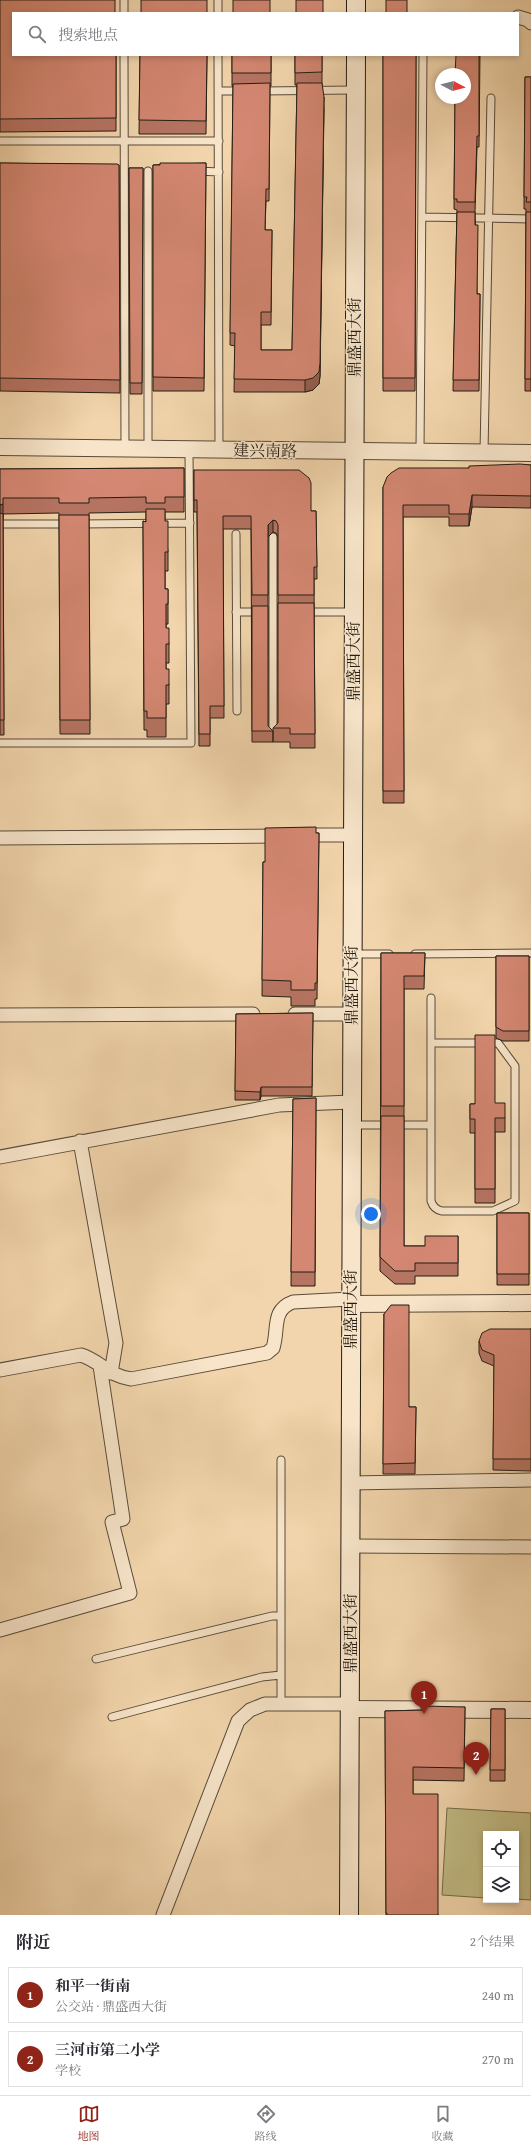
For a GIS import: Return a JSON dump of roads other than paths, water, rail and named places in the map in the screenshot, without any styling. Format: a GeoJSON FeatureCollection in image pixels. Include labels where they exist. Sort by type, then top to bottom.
{"type":"FeatureCollection","features":[{"type":"Feature","properties":{"kind":"main road"},"geometry":{"type":"LineString","coordinates":[[356,0],[356,12]]}},
{"type":"Feature","properties":{"kind":"main road","name":"鼎盛西大街"},"geometry":{"type":"LineString","coordinates":[[349,1915],[351,954],[356,56]]}},
{"type":"Feature","properties":{"kind":"street"},"geometry":{"type":"LineString","coordinates":[[519,18],[528,20],[531,23]]}},
{"type":"Feature","properties":{"kind":"street","name":"建兴南路"},"geometry":{"type":"LineString","coordinates":[[0,447],[531,453]]}},
{"type":"Feature","properties":{"kind":"street"},"geometry":{"type":"LineString","coordinates":[[0,838],[352,835]]}},
{"type":"Feature","properties":{"kind":"street"},"geometry":{"type":"LineString","coordinates":[[0,1015],[263,1014]]}},
{"type":"Feature","properties":{"kind":"street"},"geometry":{"type":"LineString","coordinates":[[279,1014],[351,1014]]}},
{"type":"Feature","properties":{"kind":"street"},"geometry":{"type":"LineString","coordinates":[[0,1157],[279,1105],[351,1102]]}},
{"type":"Feature","properties":{"kind":"street"},"geometry":{"type":"LineString","coordinates":[[80,1142],[116,1343],[111,1374]]}},
{"type":"Feature","properties":{"kind":"street"},"geometry":{"type":"LineString","coordinates":[[0,1370],[81,1355],[89,1357],[111,1374],[131,1378],[267,1353],[273,1348],[279,1313],[285,1305],[293,1302],[531,1303]]}},
{"type":"Feature","properties":{"kind":"street"},"geometry":{"type":"LineString","coordinates":[[0,1630],[130,1593],[112,1522],[123,1519],[100,1366]]}},
{"type":"Feature","properties":{"kind":"street"},"geometry":{"type":"LineString","coordinates":[[350,1483],[531,1480]]}},
{"type":"Feature","properties":{"kind":"street"},"geometry":{"type":"LineString","coordinates":[[350,1546],[531,1547]]}},
{"type":"Feature","properties":{"kind":"street"},"geometry":{"type":"LineString","coordinates":[[163,1915],[238,1721],[257,1707],[265,1704],[282,1704],[349,1707],[531,1710]]}},
{"type":"Feature","properties":{"kind":"lane"},"geometry":{"type":"LineString","coordinates":[[124,0],[124,12]]}},
{"type":"Feature","properties":{"kind":"lane"},"geometry":{"type":"LineString","coordinates":[[218,0],[218,12]]}},
{"type":"Feature","properties":{"kind":"lane"},"geometry":{"type":"LineString","coordinates":[[124,56],[124,141],[132,171],[148,449]]}},
{"type":"Feature","properties":{"kind":"lane"},"geometry":{"type":"LineString","coordinates":[[218,56],[219,450]]}},
{"type":"Feature","properties":{"kind":"lane"},"geometry":{"type":"LineString","coordinates":[[420,452],[423,56]]}},
{"type":"Feature","properties":{"kind":"lane"},"geometry":{"type":"LineString","coordinates":[[218,91],[355,90]]}},
{"type":"Feature","properties":{"kind":"lane"},"geometry":{"type":"LineString","coordinates":[[484,452],[491,98]]}},
{"type":"Feature","properties":{"kind":"lane"},"geometry":{"type":"LineString","coordinates":[[0,141],[219,141]]}},
{"type":"Feature","properties":{"kind":"lane"},"geometry":{"type":"LineString","coordinates":[[132,171],[156,171]]}},
{"type":"Feature","properties":{"kind":"lane"},"geometry":{"type":"LineString","coordinates":[[125,448],[132,171]]}},
{"type":"Feature","properties":{"kind":"lane"},"geometry":{"type":"LineString","coordinates":[[187,171],[219,172]]}},
{"type":"Feature","properties":{"kind":"lane"},"geometry":{"type":"LineString","coordinates":[[422,217],[531,219]]}},
{"type":"Feature","properties":{"kind":"lane"},"geometry":{"type":"LineString","coordinates":[[0,744],[191,743],[189,449]]}},
{"type":"Feature","properties":{"kind":"lane"},"geometry":{"type":"LineString","coordinates":[[0,524],[190,524]]}},
{"type":"Feature","properties":{"kind":"lane"},"geometry":{"type":"LineString","coordinates":[[236,534],[236,712]]}},
{"type":"Feature","properties":{"kind":"lane"},"geometry":{"type":"LineString","coordinates":[[273,537],[273,737]]}},
{"type":"Feature","properties":{"kind":"lane"},"geometry":{"type":"LineString","coordinates":[[236,612],[281,612]]}},
{"type":"Feature","properties":{"kind":"lane"},"geometry":{"type":"LineString","coordinates":[[297,612],[353,612]]}},
{"type":"Feature","properties":{"kind":"lane"},"geometry":{"type":"LineString","coordinates":[[406,954],[531,953]]}},
{"type":"Feature","properties":{"kind":"lane"},"geometry":{"type":"LineString","coordinates":[[351,954],[398,954]]}},
{"type":"Feature","properties":{"kind":"lane"},"geometry":{"type":"LineString","coordinates":[[431,998],[431,1043],[431,1125],[431,1201],[435,1208],[442,1211],[493,1211],[515,1201],[515,1066],[498,1043],[431,1043]]}},
{"type":"Feature","properties":{"kind":"lane"},"geometry":{"type":"LineString","coordinates":[[351,1125],[431,1125]]}},
{"type":"Feature","properties":{"kind":"lane"},"geometry":{"type":"LineString","coordinates":[[281,1460],[282,1704]]}},
{"type":"Feature","properties":{"kind":"lane"},"geometry":{"type":"LineString","coordinates":[[96,1659],[272,1616],[281,1616]]}},
{"type":"Feature","properties":{"kind":"lane"},"geometry":{"type":"LineString","coordinates":[[112,1717],[262,1677],[281,1675]]}},
{"type":"Feature","properties":{"kind":"place","name":"和平一街南"},"geometry":{"type":"Point","coordinates":[424,1714]}},
{"type":"Feature","properties":{"kind":"place","name":"三河市第二小学"},"geometry":{"type":"Point","coordinates":[476,1775]}}]}
